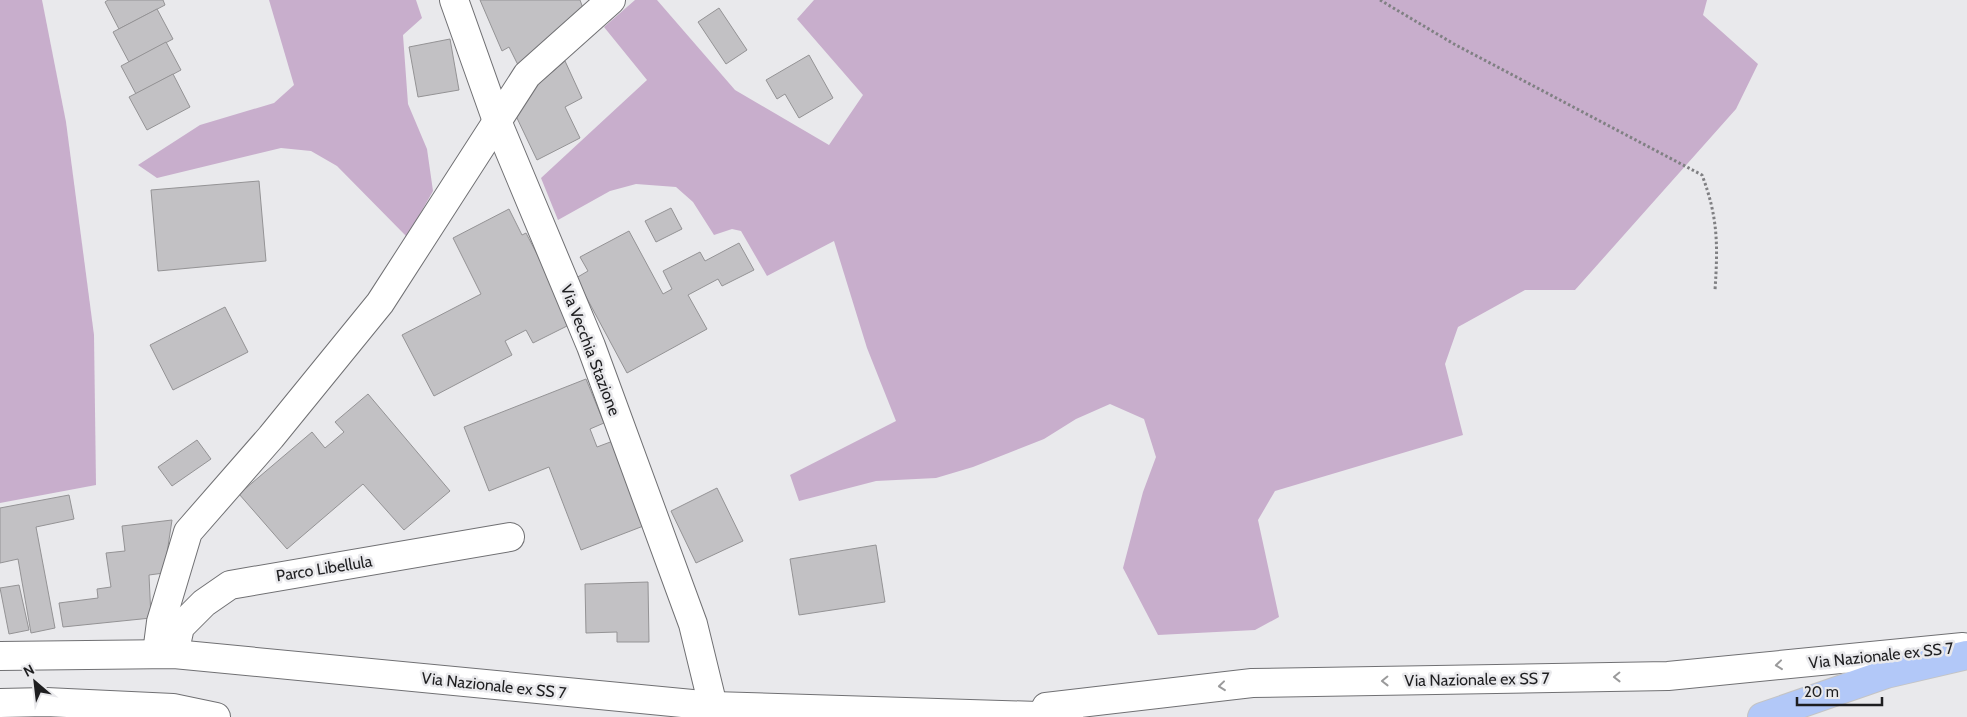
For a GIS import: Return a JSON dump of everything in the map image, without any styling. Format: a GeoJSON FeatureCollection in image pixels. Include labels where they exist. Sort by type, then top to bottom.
{"type":"FeatureCollection","features":[{"type":"Feature","properties":{"kind":"main road"},"geometry":{"type":"LineString","coordinates":[[1762,717],[1886,674],[1967,655]]}},
{"type":"Feature","properties":{"kind":"street","name":"Via Vecchia Stazione"},"geometry":{"type":"LineString","coordinates":[[454,0],[497,121],[598,364],[693,624],[713,706]]}},
{"type":"Feature","properties":{"kind":"street"},"geometry":{"type":"LineString","coordinates":[[165,653],[161,622],[188,532],[271,437],[380,303],[527,75],[611,0]]}},
{"type":"Feature","properties":{"kind":"street","name":"Parco Libellula"},"geometry":{"type":"LineString","coordinates":[[165,653],[180,627],[204,603],[230,585],[510,537]]}},
{"type":"Feature","properties":{"kind":"street","name":"Via Nazionale ex SS 7"},"geometry":{"type":"LineString","coordinates":[[988,715],[1252,683],[1668,676],[1967,647]]}},
{"type":"Feature","properties":{"kind":"street","name":"Via Nazionale ex SS 7"},"geometry":{"type":"LineString","coordinates":[[0,656],[165,653],[786,713],[1069,717]]}},
{"type":"Feature","properties":{"kind":"street"},"geometry":{"type":"LineString","coordinates":[[0,703],[46,702],[173,708],[216,717]]}},
{"type":"Feature","properties":{"kind":"path"},"geometry":{"type":"LineString","coordinates":[[1380,0],[1454,44],[1702,175],[1713,202],[1718,242],[1716,290]]}},
{"type":"Feature","properties":{"kind":"shaded area"},"geometry":{"type":"Polygon","coordinates":[[[0,0],[42,0],[66,122],[94,335],[96,485],[0,503],[0,0]]]}},
{"type":"Feature","properties":{"kind":"shaded area"},"geometry":{"type":"Polygon","coordinates":[[[269,0],[416,0],[422,18],[403,35],[408,104],[427,149],[433,191],[407,237],[337,166],[311,151],[281,148],[157,178],[138,165],[200,125],[274,103],[294,85],[269,0]]]}},
{"type":"Feature","properties":{"kind":"shaded area"},"geometry":{"type":"Polygon","coordinates":[[[635,0],[657,0],[735,90],[829,145],[863,95],[797,19],[814,0],[1707,0],[1703,15],[1758,64],[1736,109],[1575,290],[1525,290],[1458,327],[1445,364],[1463,435],[1275,491],[1258,520],[1279,617],[1255,630],[1158,635],[1123,568],[1143,492],[1156,457],[1144,419],[1110,404],[1076,419],[1044,439],[973,467],[936,478],[876,481],[799,501],[790,475],[896,421],[867,348],[834,241],[767,276],[741,231],[732,229],[714,235],[693,202],[676,187],[636,184],[610,191],[558,220],[541,178],[647,80],[604,27],[635,0]]]}},
{"type":"Feature","properties":{"kind":"building"},"geometry":{"type":"Polygon","coordinates":[[[108,0],[163,0],[165,5],[119,29],[105,2],[108,0]]]}},
{"type":"Feature","properties":{"kind":"building"},"geometry":{"type":"Polygon","coordinates":[[[480,0],[580,0],[585,14],[520,69],[509,47],[502,51],[480,0]]]}},
{"type":"Feature","properties":{"kind":"building"},"geometry":{"type":"Polygon","coordinates":[[[719,8],[747,50],[726,64],[698,22],[719,8]]]}},
{"type":"Feature","properties":{"kind":"building"},"geometry":{"type":"Polygon","coordinates":[[[157,9],[173,39],[129,62],[113,32],[157,9]]]}},
{"type":"Feature","properties":{"kind":"building"},"geometry":{"type":"Polygon","coordinates":[[[450,39],[459,90],[418,97],[409,47],[450,39]]]}},
{"type":"Feature","properties":{"kind":"building"},"geometry":{"type":"Polygon","coordinates":[[[166,42],[181,70],[136,94],[121,66],[166,42]]]}},
{"type":"Feature","properties":{"kind":"building"},"geometry":{"type":"Polygon","coordinates":[[[809,55],[833,98],[799,118],[785,94],[777,99],[766,80],[809,55]]]}},
{"type":"Feature","properties":{"kind":"building"},"geometry":{"type":"Polygon","coordinates":[[[565,61],[582,98],[565,107],[580,138],[537,160],[516,116],[537,85],[565,61]]]}},
{"type":"Feature","properties":{"kind":"building"},"geometry":{"type":"Polygon","coordinates":[[[173,74],[190,107],[147,130],[129,97],[173,74]]]}},
{"type":"Feature","properties":{"kind":"building"},"geometry":{"type":"Polygon","coordinates":[[[259,181],[266,261],[158,271],[151,190],[259,181]]]}},
{"type":"Feature","properties":{"kind":"building"},"geometry":{"type":"Polygon","coordinates":[[[671,208],[682,229],[656,242],[645,221],[671,208]]]}},
{"type":"Feature","properties":{"kind":"building"},"geometry":{"type":"Polygon","coordinates":[[[509,209],[522,235],[526,233],[573,323],[533,343],[526,330],[505,341],[512,355],[434,396],[402,335],[481,294],[453,238],[509,209]]]}},
{"type":"Feature","properties":{"kind":"building"},"geometry":{"type":"Polygon","coordinates":[[[629,231],[663,294],[672,289],[663,271],[700,252],[705,261],[739,243],[754,270],[722,286],[718,279],[688,295],[707,329],[627,373],[576,278],[588,271],[580,257],[629,231]]]}},
{"type":"Feature","properties":{"kind":"building"},"geometry":{"type":"Polygon","coordinates":[[[225,307],[248,352],[173,390],[150,345],[225,307]]]}},
{"type":"Feature","properties":{"kind":"building"},"geometry":{"type":"Polygon","coordinates":[[[586,379],[604,423],[590,429],[597,447],[613,441],[646,525],[581,550],[549,467],[489,491],[464,427],[586,379]]]}},
{"type":"Feature","properties":{"kind":"building"},"geometry":{"type":"Polygon","coordinates":[[[368,394],[450,491],[404,530],[363,484],[287,549],[239,494],[312,432],[325,448],[344,432],[335,422],[368,394]]]}},
{"type":"Feature","properties":{"kind":"building"},"geometry":{"type":"Polygon","coordinates":[[[197,440],[211,459],[172,486],[158,467],[197,440]]]}},
{"type":"Feature","properties":{"kind":"building"},"geometry":{"type":"Polygon","coordinates":[[[717,488],[743,541],[696,563],[671,511],[717,488]]]}},
{"type":"Feature","properties":{"kind":"building"},"geometry":{"type":"Polygon","coordinates":[[[69,495],[74,519],[36,527],[55,628],[31,633],[18,559],[0,563],[0,508],[69,495]]]}},
{"type":"Feature","properties":{"kind":"building"},"geometry":{"type":"Polygon","coordinates":[[[172,520],[164,573],[149,575],[151,618],[63,627],[59,603],[98,598],[97,589],[111,587],[106,553],[125,551],[122,526],[172,520]]]}},
{"type":"Feature","properties":{"kind":"building"},"geometry":{"type":"Polygon","coordinates":[[[876,545],[885,602],[799,615],[790,559],[876,545]]]}},
{"type":"Feature","properties":{"kind":"building"},"geometry":{"type":"Polygon","coordinates":[[[648,582],[649,642],[617,642],[617,632],[586,633],[585,584],[648,582]]]}},
{"type":"Feature","properties":{"kind":"building"},"geometry":{"type":"Polygon","coordinates":[[[19,585],[29,630],[9,634],[0,588],[19,585]]]}}]}
